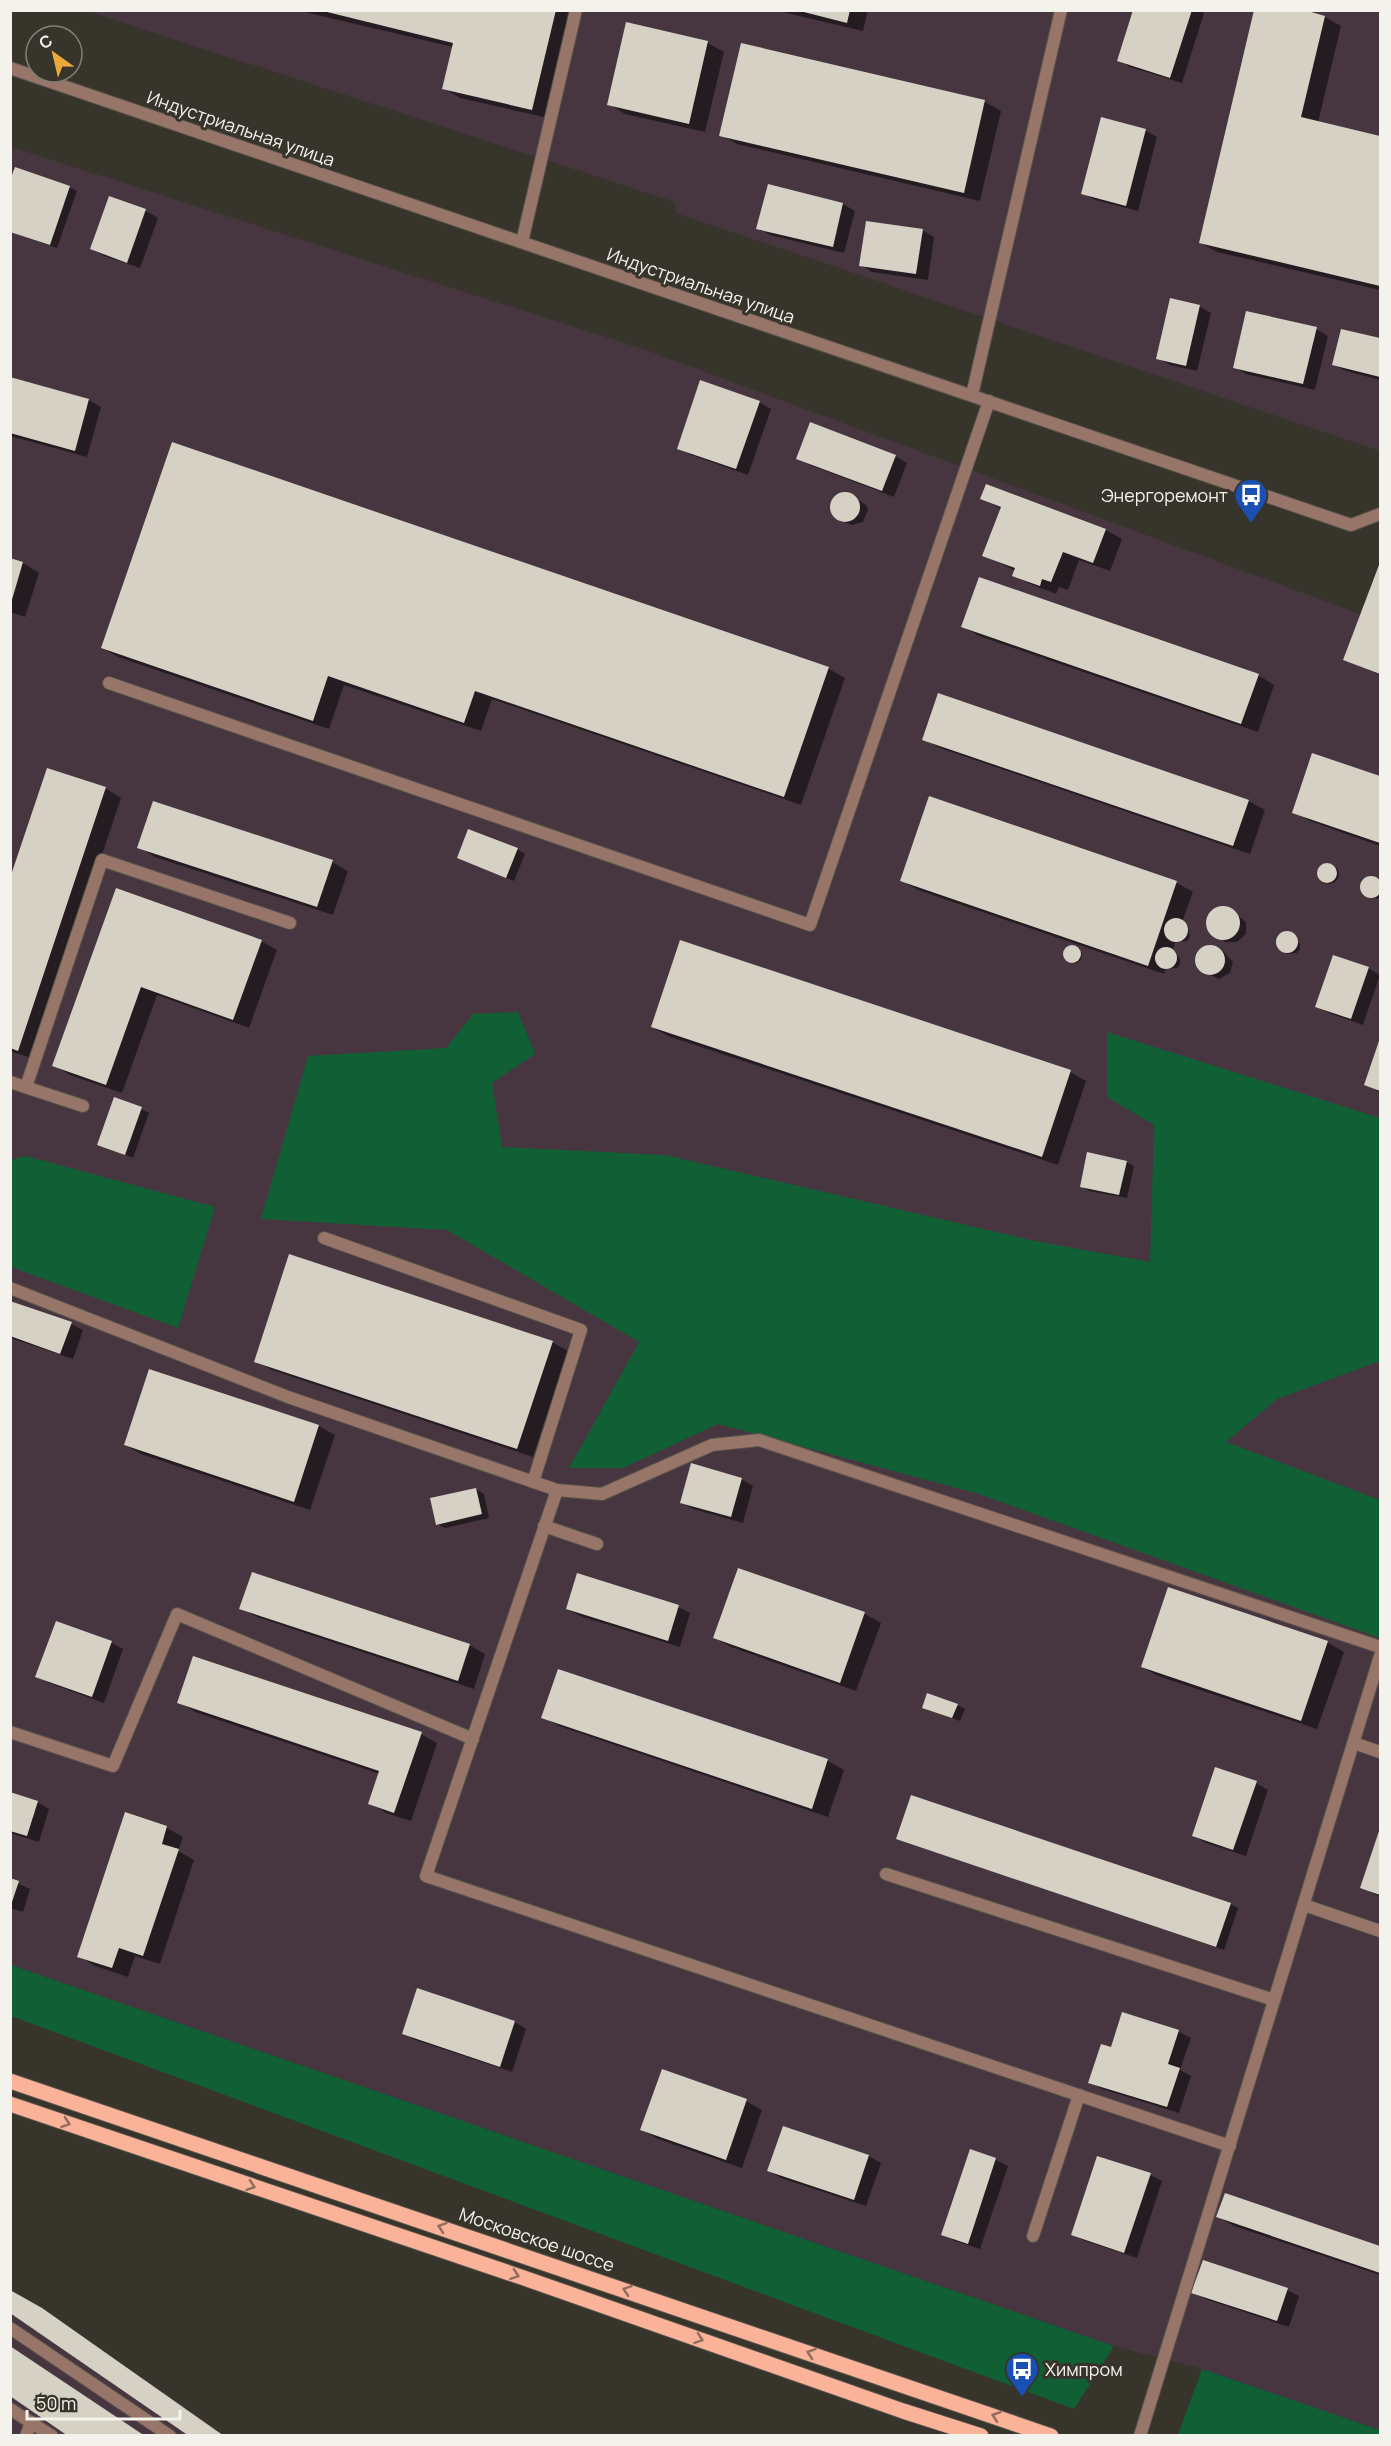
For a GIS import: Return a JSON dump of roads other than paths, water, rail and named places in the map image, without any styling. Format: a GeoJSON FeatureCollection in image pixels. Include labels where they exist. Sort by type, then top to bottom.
{"type":"FeatureCollection","features":[{"type":"Feature","properties":{"kind":"main road","name":"Московское шоссе"},"geometry":{"type":"LineString","coordinates":[[10,2081],[1051,2436]]}},
{"type":"Feature","properties":{"kind":"main road"},"geometry":{"type":"LineString","coordinates":[[10,2104],[981,2436]]}},
{"type":"Feature","properties":{"kind":"street"},"geometry":{"type":"LineString","coordinates":[[522,242],[576,10]]}},
{"type":"Feature","properties":{"kind":"street"},"geometry":{"type":"LineString","coordinates":[[972,396],[1061,10]]}},
{"type":"Feature","properties":{"kind":"street","name":"Индустриальная улица"},"geometry":{"type":"LineString","coordinates":[[10,68],[1351,525],[1380,514]]}},
{"type":"Feature","properties":{"kind":"street"},"geometry":{"type":"LineString","coordinates":[[109,683],[810,925],[989,401]]}},
{"type":"Feature","properties":{"kind":"street"},"geometry":{"type":"LineString","coordinates":[[26,1087],[102,860],[290,923]]}},
{"type":"Feature","properties":{"kind":"street"},"geometry":{"type":"LineString","coordinates":[[10,1082],[83,1106]]}},
{"type":"Feature","properties":{"kind":"street"},"geometry":{"type":"LineString","coordinates":[[324,1238],[581,1330],[533,1482]]}},
{"type":"Feature","properties":{"kind":"street"},"geometry":{"type":"LineString","coordinates":[[10,1288],[288,1397],[557,1490],[602,1494],[712,1445],[759,1440],[1380,1647]]}},
{"type":"Feature","properties":{"kind":"street"},"geometry":{"type":"LineString","coordinates":[[557,1490],[426,1876],[1230,2146]]}},
{"type":"Feature","properties":{"kind":"street"},"geometry":{"type":"LineString","coordinates":[[544,1526],[597,1544]]}},
{"type":"Feature","properties":{"kind":"street"},"geometry":{"type":"LineString","coordinates":[[10,1732],[113,1766],[177,1614],[473,1739]]}},
{"type":"Feature","properties":{"kind":"street"},"geometry":{"type":"LineString","coordinates":[[1140,2436],[1380,1656]]}},
{"type":"Feature","properties":{"kind":"street"},"geometry":{"type":"LineString","coordinates":[[1354,1743],[1380,1752]]}},
{"type":"Feature","properties":{"kind":"street"},"geometry":{"type":"LineString","coordinates":[[886,1874],[1274,2000]]}},
{"type":"Feature","properties":{"kind":"street"},"geometry":{"type":"LineString","coordinates":[[1304,1905],[1380,1930]]}},
{"type":"Feature","properties":{"kind":"street"},"geometry":{"type":"LineString","coordinates":[[1033,2236],[1079,2095]]}},
{"type":"Feature","properties":{"kind":"street"},"geometry":{"type":"LineString","coordinates":[[10,2328],[170,2436]]}},
{"type":"Feature","properties":{"kind":"street"},"geometry":{"type":"LineString","coordinates":[[10,2409],[52,2436]]}},
{"type":"Feature","properties":{"kind":"street"},"geometry":{"type":"LineString","coordinates":[[26,2436],[31,2422]]}},
{"type":"Feature","properties":{"kind":"place","name":"Энергоремонт"},"geometry":{"type":"Point","coordinates":[1251,524]}},
{"type":"Feature","properties":{"kind":"place","name":"Химпром"},"geometry":{"type":"Point","coordinates":[1022,2398]}}]}
